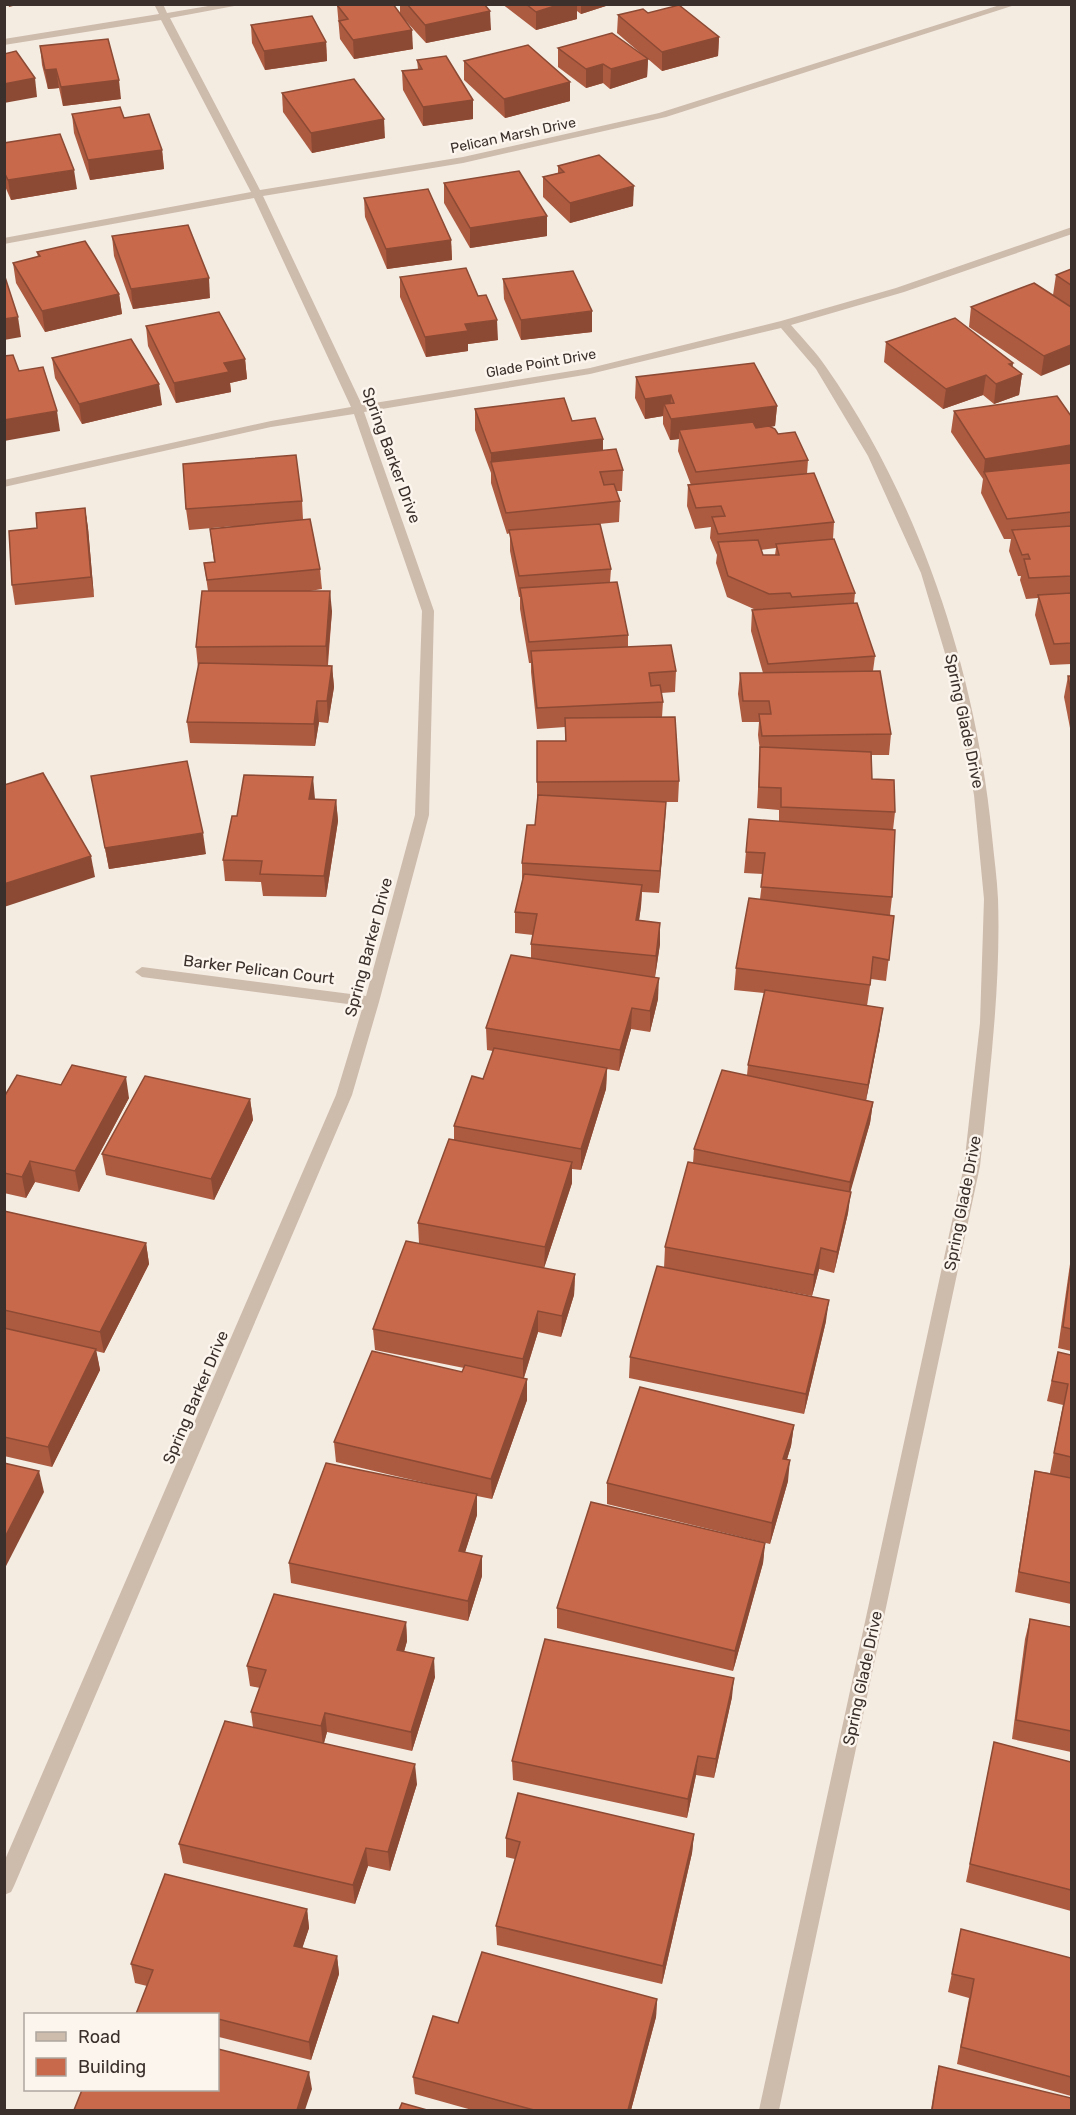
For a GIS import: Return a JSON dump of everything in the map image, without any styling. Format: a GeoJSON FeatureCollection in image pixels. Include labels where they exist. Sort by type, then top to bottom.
{"type":"FeatureCollection","features":[{"type":"Feature","properties":{"kind":"street"},"geometry":{"type":"LineString","coordinates":[[4,42],[161,11],[241,4]]}},
{"type":"Feature","properties":{"kind":"street","name":"Pelican Marsh Drive"},"geometry":{"type":"LineString","coordinates":[[4,241],[257,194],[463,160],[662,115],[1014,4]]}},
{"type":"Feature","properties":{"kind":"street","name":"Spring Barker Drive"},"geometry":{"type":"LineString","coordinates":[[4,1886],[344,1095],[372,1002],[422,815],[428,611],[358,410],[257,194],[161,11]]}},
{"type":"Feature","properties":{"kind":"street","name":"Glade Point Drive"},"geometry":{"type":"LineString","coordinates":[[4,484],[271,424],[590,371],[784,324],[900,290],[1071,230]]}},
{"type":"Feature","properties":{"kind":"street","name":"Spring Glade Drive"},"geometry":{"type":"LineString","coordinates":[[769,2110],[972,1166],[987,1023],[992,899],[981,795],[960,680],[927,573],[874,456],[821,368],[784,324]]}},
{"type":"Feature","properties":{"kind":"street","name":"Barker Pelican Court"},"geometry":{"type":"LineString","coordinates":[[142,972],[372,1002]]}},
{"type":"Feature","properties":{"kind":"building"},"geometry":{"type":"Polygon","coordinates":[[[393,4],[412,30],[353,40],[339,21],[348,19],[337,5],[393,4]]]}},
{"type":"Feature","properties":{"kind":"building"},"geometry":{"type":"Polygon","coordinates":[[[407,4],[484,4],[490,11],[425,25],[407,4]]]}},
{"type":"Feature","properties":{"kind":"building"},"geometry":{"type":"Polygon","coordinates":[[[526,4],[561,4],[536,12],[526,4]]]}},
{"type":"Feature","properties":{"kind":"building"},"geometry":{"type":"Polygon","coordinates":[[[679,5],[719,37],[662,52],[618,15],[643,9],[648,13],[679,5]]]}},
{"type":"Feature","properties":{"kind":"building"},"geometry":{"type":"Polygon","coordinates":[[[312,16],[326,42],[264,51],[251,25],[312,16]]]}},
{"type":"Feature","properties":{"kind":"building"},"geometry":{"type":"Polygon","coordinates":[[[612,33],[648,59],[611,69],[603,64],[586,69],[558,48],[612,33]]]}},
{"type":"Feature","properties":{"kind":"building"},"geometry":{"type":"Polygon","coordinates":[[[108,39],[119,80],[61,87],[56,69],[45,70],[40,46],[108,39]]]}},
{"type":"Feature","properties":{"kind":"building"},"geometry":{"type":"Polygon","coordinates":[[[528,45],[570,82],[504,99],[464,61],[528,45]]]}},
{"type":"Feature","properties":{"kind":"building"},"geometry":{"type":"Polygon","coordinates":[[[16,51],[35,78],[4,84],[4,54],[16,51]]]}},
{"type":"Feature","properties":{"kind":"building"},"geometry":{"type":"Polygon","coordinates":[[[446,56],[473,100],[423,107],[402,71],[422,69],[417,60],[446,56]]]}},
{"type":"Feature","properties":{"kind":"building"},"geometry":{"type":"Polygon","coordinates":[[[354,79],[384,119],[311,133],[282,93],[354,79]]]}},
{"type":"Feature","properties":{"kind":"building"},"geometry":{"type":"Polygon","coordinates":[[[120,107],[124,118],[149,114],[162,150],[88,160],[72,114],[120,107]]]}},
{"type":"Feature","properties":{"kind":"building"},"geometry":{"type":"Polygon","coordinates":[[[60,134],[74,170],[8,180],[4,172],[4,143],[60,134]]]}},
{"type":"Feature","properties":{"kind":"building"},"geometry":{"type":"Polygon","coordinates":[[[599,155],[634,186],[570,203],[543,177],[564,172],[558,166],[599,155]]]}},
{"type":"Feature","properties":{"kind":"building"},"geometry":{"type":"Polygon","coordinates":[[[519,171],[547,216],[470,228],[444,183],[519,171]]]}},
{"type":"Feature","properties":{"kind":"building"},"geometry":{"type":"Polygon","coordinates":[[[428,189],[451,240],[386,249],[364,198],[428,189]]]}},
{"type":"Feature","properties":{"kind":"building"},"geometry":{"type":"Polygon","coordinates":[[[188,225],[209,278],[131,289],[112,236],[188,225]]]}},
{"type":"Feature","properties":{"kind":"building"},"geometry":{"type":"Polygon","coordinates":[[[85,241],[119,294],[42,311],[13,263],[40,256],[37,252],[85,241]]]}},
{"type":"Feature","properties":{"kind":"building"},"geometry":{"type":"Polygon","coordinates":[[[466,268],[478,296],[486,295],[497,320],[465,324],[468,331],[425,337],[400,277],[466,268]]]}},
{"type":"Feature","properties":{"kind":"building"},"geometry":{"type":"Polygon","coordinates":[[[1071,269],[1071,285],[1056,275],[1071,269]]]}},
{"type":"Feature","properties":{"kind":"building"},"geometry":{"type":"Polygon","coordinates":[[[573,271],[592,311],[521,320],[503,279],[573,271]]]}},
{"type":"Feature","properties":{"kind":"building"},"geometry":{"type":"Polygon","coordinates":[[[4,274],[18,317],[4,319],[4,274]]]}},
{"type":"Feature","properties":{"kind":"building"},"geometry":{"type":"Polygon","coordinates":[[[1034,283],[1071,307],[1071,345],[1044,356],[971,307],[1034,283]]]}},
{"type":"Feature","properties":{"kind":"building"},"geometry":{"type":"Polygon","coordinates":[[[219,312],[245,359],[224,363],[229,372],[174,383],[146,326],[219,312]]]}},
{"type":"Feature","properties":{"kind":"building"},"geometry":{"type":"Polygon","coordinates":[[[955,318],[1013,363],[1009,364],[1022,374],[996,384],[986,375],[946,389],[886,342],[955,318]]]}},
{"type":"Feature","properties":{"kind":"building"},"geometry":{"type":"Polygon","coordinates":[[[131,339],[159,384],[79,404],[52,358],[131,339]]]}},
{"type":"Feature","properties":{"kind":"building"},"geometry":{"type":"Polygon","coordinates":[[[13,355],[19,371],[43,367],[57,411],[4,420],[4,356],[13,355]]]}},
{"type":"Feature","properties":{"kind":"building"},"geometry":{"type":"Polygon","coordinates":[[[754,363],[777,406],[671,419],[664,404],[674,403],[671,395],[645,399],[636,377],[754,363]]]}},
{"type":"Feature","properties":{"kind":"building"},"geometry":{"type":"Polygon","coordinates":[[[1057,396],[1071,416],[1071,445],[985,459],[954,411],[1057,396]]]}},
{"type":"Feature","properties":{"kind":"building"},"geometry":{"type":"Polygon","coordinates":[[[564,398],[572,421],[595,418],[603,439],[491,453],[475,409],[564,398]]]}},
{"type":"Feature","properties":{"kind":"building"},"geometry":{"type":"Polygon","coordinates":[[[753,422],[756,428],[769,426],[778,434],[795,432],[808,460],[696,472],[679,430],[753,422]]]}},
{"type":"Feature","properties":{"kind":"building"},"geometry":{"type":"Polygon","coordinates":[[[616,449],[623,470],[600,472],[604,485],[614,484],[620,501],[506,513],[491,462],[616,449]]]}},
{"type":"Feature","properties":{"kind":"building"},"geometry":{"type":"Polygon","coordinates":[[[296,455],[302,501],[186,509],[183,464],[296,455]]]}},
{"type":"Feature","properties":{"kind":"building"},"geometry":{"type":"Polygon","coordinates":[[[1071,463],[1071,512],[1007,519],[984,472],[1071,463]]]}},
{"type":"Feature","properties":{"kind":"building"},"geometry":{"type":"Polygon","coordinates":[[[814,473],[834,522],[718,534],[712,517],[725,516],[721,506],[696,508],[688,485],[814,473]]]}},
{"type":"Feature","properties":{"kind":"building"},"geometry":{"type":"Polygon","coordinates":[[[85,508],[91,577],[12,585],[9,531],[37,528],[36,513],[85,508]]]}},
{"type":"Feature","properties":{"kind":"building"},"geometry":{"type":"Polygon","coordinates":[[[310,519],[320,569],[207,580],[204,563],[215,562],[210,529],[310,519]]]}},
{"type":"Feature","properties":{"kind":"building"},"geometry":{"type":"Polygon","coordinates":[[[600,524],[611,569],[519,576],[509,530],[600,524]]]}},
{"type":"Feature","properties":{"kind":"building"},"geometry":{"type":"Polygon","coordinates":[[[1071,526],[1071,576],[1029,578],[1024,559],[1030,559],[1028,554],[1022,555],[1012,530],[1071,526]]]}},
{"type":"Feature","properties":{"kind":"building"},"geometry":{"type":"Polygon","coordinates":[[[834,539],[855,593],[792,597],[790,593],[769,594],[728,576],[718,542],[758,540],[763,555],[779,555],[776,544],[834,539]]]}},
{"type":"Feature","properties":{"kind":"building"},"geometry":{"type":"Polygon","coordinates":[[[617,582],[628,635],[529,642],[520,588],[617,582]]]}},
{"type":"Feature","properties":{"kind":"building"},"geometry":{"type":"Polygon","coordinates":[[[202,591],[330,591],[326,646],[196,647],[202,591]]]}},
{"type":"Feature","properties":{"kind":"building"},"geometry":{"type":"Polygon","coordinates":[[[1071,593],[1071,643],[1054,644],[1038,595],[1071,593]]]}},
{"type":"Feature","properties":{"kind":"building"},"geometry":{"type":"Polygon","coordinates":[[[857,603],[875,656],[768,664],[752,610],[857,603]]]}},
{"type":"Feature","properties":{"kind":"building"},"geometry":{"type":"Polygon","coordinates":[[[671,645],[676,671],[649,673],[651,686],[660,685],[663,702],[537,708],[531,651],[671,645]]]}},
{"type":"Feature","properties":{"kind":"building"},"geometry":{"type":"Polygon","coordinates":[[[199,663],[332,666],[327,701],[317,701],[314,724],[187,722],[199,663]]]}},
{"type":"Feature","properties":{"kind":"building"},"geometry":{"type":"Polygon","coordinates":[[[880,671],[891,734],[762,736],[759,714],[771,714],[769,701],[743,701],[740,673],[880,671]]]}},
{"type":"Feature","properties":{"kind":"building"},"geometry":{"type":"Polygon","coordinates":[[[1068,676],[1071,676],[1071,694],[1068,676]]]}},
{"type":"Feature","properties":{"kind":"building"},"geometry":{"type":"Polygon","coordinates":[[[675,717],[679,781],[537,782],[537,741],[566,741],[565,718],[675,717]]]}},
{"type":"Feature","properties":{"kind":"building"},"geometry":{"type":"Polygon","coordinates":[[[760,747],[871,752],[872,779],[894,780],[895,812],[781,807],[781,788],[759,787],[760,747]]]}},
{"type":"Feature","properties":{"kind":"building"},"geometry":{"type":"Polygon","coordinates":[[[187,761],[203,833],[105,848],[91,776],[187,761]]]}},
{"type":"Feature","properties":{"kind":"building"},"geometry":{"type":"Polygon","coordinates":[[[43,773],[91,856],[4,884],[4,785],[43,773]]]}},
{"type":"Feature","properties":{"kind":"building"},"geometry":{"type":"Polygon","coordinates":[[[244,775],[313,777],[309,799],[336,800],[324,876],[260,874],[262,861],[223,860],[232,816],[237,816],[244,775]]]}},
{"type":"Feature","properties":{"kind":"building"},"geometry":{"type":"Polygon","coordinates":[[[538,795],[666,802],[660,871],[522,863],[527,825],[535,825],[538,795]]]}},
{"type":"Feature","properties":{"kind":"building"},"geometry":{"type":"Polygon","coordinates":[[[749,819],[895,830],[892,897],[761,887],[765,853],[746,852],[749,819]]]}},
{"type":"Feature","properties":{"kind":"building"},"geometry":{"type":"Polygon","coordinates":[[[524,874],[642,885],[636,920],[660,923],[656,956],[531,944],[537,914],[515,912],[524,874]]]}},
{"type":"Feature","properties":{"kind":"building"},"geometry":{"type":"Polygon","coordinates":[[[749,898],[894,916],[889,960],[873,957],[870,985],[736,968],[749,898]]]}},
{"type":"Feature","properties":{"kind":"building"},"geometry":{"type":"Polygon","coordinates":[[[511,955],[659,978],[650,1011],[632,1008],[620,1050],[486,1028],[511,955]]]}},
{"type":"Feature","properties":{"kind":"building"},"geometry":{"type":"Polygon","coordinates":[[[765,990],[883,1008],[868,1085],[748,1065],[765,990]]]}},
{"type":"Feature","properties":{"kind":"building"},"geometry":{"type":"Polygon","coordinates":[[[494,1048],[607,1068],[581,1149],[454,1126],[472,1076],[483,1079],[494,1048]]]}},
{"type":"Feature","properties":{"kind":"building"},"geometry":{"type":"Polygon","coordinates":[[[72,1065],[126,1077],[75,1171],[30,1161],[22,1177],[4,1173],[4,1097],[17,1075],[61,1085],[72,1065]]]}},
{"type":"Feature","properties":{"kind":"building"},"geometry":{"type":"Polygon","coordinates":[[[722,1070],[873,1102],[850,1182],[694,1149],[722,1070]]]}},
{"type":"Feature","properties":{"kind":"building"},"geometry":{"type":"Polygon","coordinates":[[[145,1076],[250,1099],[211,1179],[102,1154],[145,1076]]]}},
{"type":"Feature","properties":{"kind":"building"},"geometry":{"type":"Polygon","coordinates":[[[449,1139],[572,1162],[545,1247],[418,1223],[449,1139]]]}},
{"type":"Feature","properties":{"kind":"building"},"geometry":{"type":"Polygon","coordinates":[[[688,1162],[851,1192],[837,1252],[821,1248],[814,1275],[665,1247],[688,1162]]]}},
{"type":"Feature","properties":{"kind":"building"},"geometry":{"type":"Polygon","coordinates":[[[4,1211],[146,1243],[100,1332],[4,1310],[4,1211]]]}},
{"type":"Feature","properties":{"kind":"building"},"geometry":{"type":"Polygon","coordinates":[[[406,1241],[575,1274],[562,1316],[538,1311],[523,1359],[373,1329],[406,1241]]]}},
{"type":"Feature","properties":{"kind":"building"},"geometry":{"type":"Polygon","coordinates":[[[657,1266],[829,1300],[806,1394],[630,1357],[657,1266]]]}},
{"type":"Feature","properties":{"kind":"building"},"geometry":{"type":"Polygon","coordinates":[[[1071,1266],[1071,1329],[1063,1327],[1071,1266]]]}},
{"type":"Feature","properties":{"kind":"building"},"geometry":{"type":"Polygon","coordinates":[[[4,1328],[96,1349],[48,1447],[4,1437],[4,1328]]]}},
{"type":"Feature","properties":{"kind":"building"},"geometry":{"type":"Polygon","coordinates":[[[372,1351],[462,1372],[465,1365],[527,1379],[491,1479],[334,1442],[372,1351]]]}},
{"type":"Feature","properties":{"kind":"building"},"geometry":{"type":"Polygon","coordinates":[[[1058,1352],[1071,1355],[1071,1457],[1054,1453],[1068,1384],[1052,1381],[1058,1352]]]}},
{"type":"Feature","properties":{"kind":"building"},"geometry":{"type":"Polygon","coordinates":[[[640,1387],[794,1425],[783,1459],[790,1460],[772,1523],[607,1483],[640,1387]]]}},
{"type":"Feature","properties":{"kind":"building"},"geometry":{"type":"Polygon","coordinates":[[[4,1463],[39,1471],[4,1539],[4,1463]]]}},
{"type":"Feature","properties":{"kind":"building"},"geometry":{"type":"Polygon","coordinates":[[[326,1463],[477,1494],[459,1551],[482,1556],[468,1601],[289,1563],[326,1463]]]}},
{"type":"Feature","properties":{"kind":"building"},"geometry":{"type":"Polygon","coordinates":[[[1035,1471],[1071,1478],[1071,1583],[1019,1572],[1035,1471]]]}},
{"type":"Feature","properties":{"kind":"building"},"geometry":{"type":"Polygon","coordinates":[[[591,1502],[765,1543],[735,1651],[557,1608],[591,1502]]]}},
{"type":"Feature","properties":{"kind":"building"},"geometry":{"type":"Polygon","coordinates":[[[274,1594],[406,1622],[397,1650],[434,1658],[411,1732],[325,1713],[321,1726],[251,1712],[266,1670],[247,1666],[274,1594]]]}},
{"type":"Feature","properties":{"kind":"building"},"geometry":{"type":"Polygon","coordinates":[[[1030,1619],[1071,1627],[1071,1731],[1016,1720],[1030,1619]]]}},
{"type":"Feature","properties":{"kind":"building"},"geometry":{"type":"Polygon","coordinates":[[[545,1639],[734,1678],[716,1759],[698,1756],[688,1799],[512,1761],[545,1639]]]}},
{"type":"Feature","properties":{"kind":"building"},"geometry":{"type":"Polygon","coordinates":[[[225,1721],[415,1764],[388,1852],[366,1848],[353,1885],[179,1844],[225,1721]]]}},
{"type":"Feature","properties":{"kind":"building"},"geometry":{"type":"Polygon","coordinates":[[[994,1742],[1071,1762],[1071,1890],[970,1864],[994,1742]]]}},
{"type":"Feature","properties":{"kind":"building"},"geometry":{"type":"Polygon","coordinates":[[[518,1793],[694,1834],[663,1966],[496,1926],[520,1842],[506,1838],[518,1793]]]}},
{"type":"Feature","properties":{"kind":"building"},"geometry":{"type":"Polygon","coordinates":[[[165,1874],[307,1909],[294,1946],[337,1956],[309,2042],[219,2019],[219,2013],[136,2013],[153,1970],[131,1964],[165,1874]]]}},
{"type":"Feature","properties":{"kind":"building"},"geometry":{"type":"Polygon","coordinates":[[[961,1929],[1071,1958],[1071,2077],[961,2047],[974,1979],[952,1974],[961,1929]]]}},
{"type":"Feature","properties":{"kind":"building"},"geometry":{"type":"Polygon","coordinates":[[[482,1952],[657,1999],[628,2110],[534,2110],[413,2077],[433,2016],[458,2023],[482,1952]]]}},
{"type":"Feature","properties":{"kind":"building"},"geometry":{"type":"Polygon","coordinates":[[[219,2049],[309,2072],[297,2110],[74,2110],[82,2091],[219,2091],[219,2049]]]}},
{"type":"Feature","properties":{"kind":"building"},"geometry":{"type":"Polygon","coordinates":[[[939,2066],[1071,2098],[1071,2110],[932,2110],[939,2066]]]}},
{"type":"Feature","properties":{"kind":"building"},"geometry":{"type":"Polygon","coordinates":[[[402,2103],[427,2110],[399,2110],[402,2103]]]}}]}
